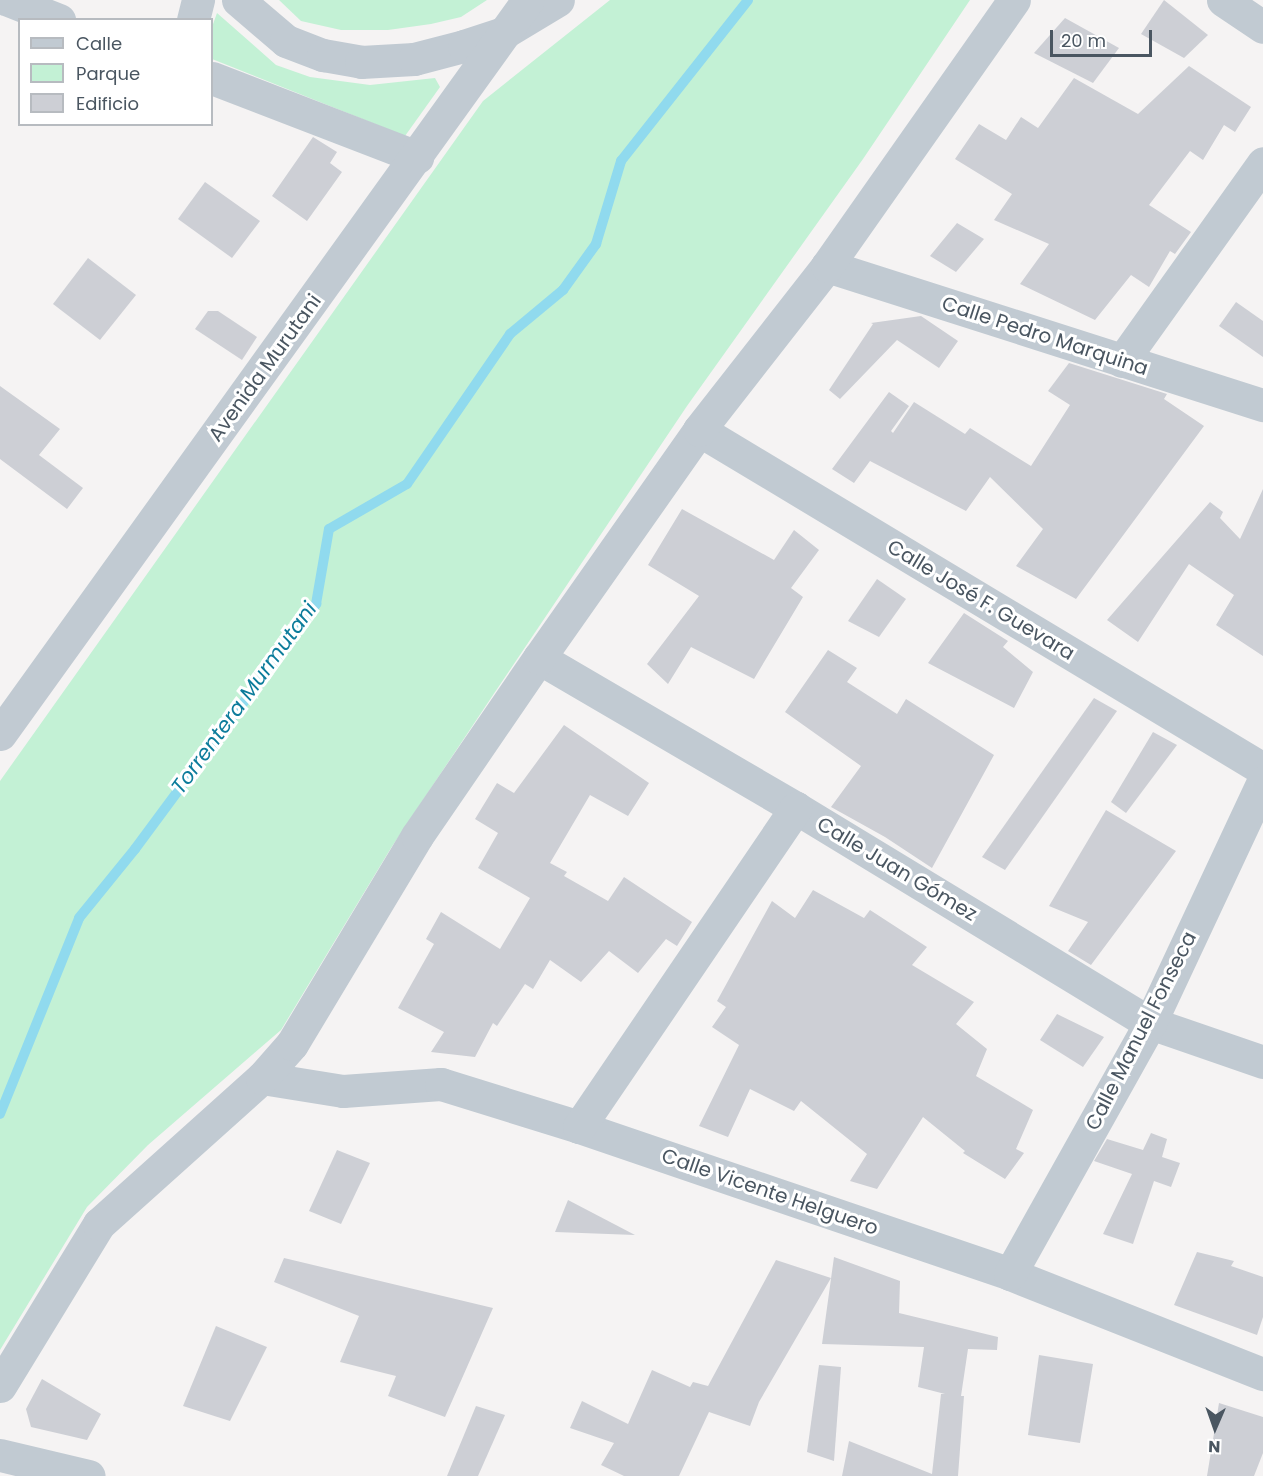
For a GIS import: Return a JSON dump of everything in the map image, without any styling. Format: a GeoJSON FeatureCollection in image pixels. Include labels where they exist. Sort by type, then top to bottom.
{"type":"FeatureCollection","features":[{"type":"Feature","properties":{"kind":"street"},"geometry":{"type":"LineString","coordinates":[[8,0],[54,18]]}},
{"type":"Feature","properties":{"kind":"street"},"geometry":{"type":"LineString","coordinates":[[194,18],[198,0]]}},
{"type":"Feature","properties":{"kind":"street"},"geometry":{"type":"LineString","coordinates":[[238,0],[286,41],[323,55],[362,62],[414,59],[502,33],[558,0]]}},
{"type":"Feature","properties":{"kind":"street","name":"Avenida Murutani"},"geometry":{"type":"LineString","coordinates":[[0,734],[417,157],[502,33],[528,0]]}},
{"type":"Feature","properties":{"kind":"street"},"geometry":{"type":"LineString","coordinates":[[0,1386],[99,1224],[262,1078],[292,1044],[417,836],[539,658],[699,430],[827,266],[1014,0]]}},
{"type":"Feature","properties":{"kind":"street"},"geometry":{"type":"LineString","coordinates":[[1223,0],[1263,27]]}},
{"type":"Feature","properties":{"kind":"street"},"geometry":{"type":"LineString","coordinates":[[213,78],[417,157]]}},
{"type":"Feature","properties":{"kind":"street"},"geometry":{"type":"LineString","coordinates":[[1122,361],[1263,163]]}},
{"type":"Feature","properties":{"kind":"street","name":"Calle Pedro Marquina"},"geometry":{"type":"LineString","coordinates":[[827,266],[1263,405]]}},
{"type":"Feature","properties":{"kind":"street","name":"Calle José F. Guevara"},"geometry":{"type":"LineString","coordinates":[[699,430],[1263,769]]}},
{"type":"Feature","properties":{"kind":"street","name":"Calle Juan Gómez"},"geometry":{"type":"LineString","coordinates":[[539,658],[796,808],[1150,1023],[1263,1062]]}},
{"type":"Feature","properties":{"kind":"street","name":"Calle Manuel Fonseca"},"geometry":{"type":"LineString","coordinates":[[1010,1274],[1150,1023],[1263,782]]}},
{"type":"Feature","properties":{"kind":"street"},"geometry":{"type":"LineString","coordinates":[[579,1127],[796,808]]}},
{"type":"Feature","properties":{"kind":"street","name":"Calle Vicente Helguero"},"geometry":{"type":"LineString","coordinates":[[262,1078],[343,1091],[441,1084],[579,1127],[1010,1274],[1263,1374]]}},
{"type":"Feature","properties":{"kind":"street"},"geometry":{"type":"LineString","coordinates":[[0,1455],[89,1476]]}},
{"type":"Feature","properties":{"kind":"green space"},"geometry":{"type":"Polygon","coordinates":[[[279,0],[487,0],[461,17],[431,24],[388,30],[341,30],[301,21],[279,0]]]}},
{"type":"Feature","properties":{"kind":"green space"},"geometry":{"type":"Polygon","coordinates":[[[610,0],[970,0],[863,159],[687,406],[495,692],[391,848],[281,1030],[148,1145],[87,1207],[0,1350],[0,781],[483,101],[610,0]]]}},
{"type":"Feature","properties":{"kind":"green space"},"geometry":{"type":"Polygon","coordinates":[[[217,13],[276,65],[310,77],[370,85],[435,78],[440,87],[405,136],[213,59],[213,24],[217,13]]]}},
{"type":"Feature","properties":{"kind":"building"},"geometry":{"type":"Polygon","coordinates":[[[1164,0],[1208,35],[1184,58],[1141,34],[1164,0]]]}},
{"type":"Feature","properties":{"kind":"building"},"geometry":{"type":"Polygon","coordinates":[[[1065,18],[1119,48],[1093,83],[1034,53],[1065,18]]]}},
{"type":"Feature","properties":{"kind":"building"},"geometry":{"type":"Polygon","coordinates":[[[1189,66],[1251,107],[1235,132],[1224,125],[1203,160],[1190,151],[1149,205],[1191,232],[1175,254],[1170,251],[1149,287],[1131,275],[1095,320],[1020,284],[1049,244],[994,220],[1012,194],[955,159],[979,124],[1006,140],[1021,117],[1038,128],[1074,78],[1138,114],[1189,66]]]}},
{"type":"Feature","properties":{"kind":"building"},"geometry":{"type":"Polygon","coordinates":[[[313,137],[337,152],[330,163],[342,172],[307,221],[272,196],[313,137]]]}},
{"type":"Feature","properties":{"kind":"building"},"geometry":{"type":"Polygon","coordinates":[[[205,182],[260,221],[232,258],[178,219],[205,182]]]}},
{"type":"Feature","properties":{"kind":"building"},"geometry":{"type":"Polygon","coordinates":[[[957,223],[984,239],[956,272],[930,256],[957,223]]]}},
{"type":"Feature","properties":{"kind":"building"},"geometry":{"type":"Polygon","coordinates":[[[88,258],[136,295],[100,340],[53,304],[88,258]]]}},
{"type":"Feature","properties":{"kind":"building"},"geometry":{"type":"Polygon","coordinates":[[[1236,302],[1263,321],[1263,357],[1219,326],[1236,302]]]}},
{"type":"Feature","properties":{"kind":"building"},"geometry":{"type":"Polygon","coordinates":[[[208,311],[218,311],[257,337],[242,360],[195,329],[208,311]]]}},
{"type":"Feature","properties":{"kind":"building"},"geometry":{"type":"Polygon","coordinates":[[[921,316],[958,341],[939,368],[897,340],[840,399],[829,390],[873,324],[871,323],[921,316]]]}},
{"type":"Feature","properties":{"kind":"building"},"geometry":{"type":"Polygon","coordinates":[[[1069,363],[1167,394],[1164,399],[1204,426],[1076,599],[1016,566],[1043,529],[990,477],[966,511],[870,461],[854,483],[832,469],[889,392],[909,406],[891,431],[893,433],[914,402],[965,434],[970,428],[1031,466],[1070,405],[1048,391],[1069,363]]]}},
{"type":"Feature","properties":{"kind":"building"},"geometry":{"type":"Polygon","coordinates":[[[0,386],[60,429],[39,455],[83,488],[67,509],[0,459],[0,386]]]}},
{"type":"Feature","properties":{"kind":"building"},"geometry":{"type":"Polygon","coordinates":[[[1263,489],[1263,656],[1216,625],[1234,595],[1189,564],[1138,642],[1107,620],[1210,502],[1223,512],[1220,518],[1240,539],[1263,489]]]}},
{"type":"Feature","properties":{"kind":"building"},"geometry":{"type":"Polygon","coordinates":[[[682,509],[774,560],[794,530],[819,550],[791,588],[803,597],[754,679],[691,647],[668,684],[647,664],[699,596],[648,565],[682,509]]]}},
{"type":"Feature","properties":{"kind":"building"},"geometry":{"type":"Polygon","coordinates":[[[877,579],[906,599],[879,637],[848,621],[877,579]]]}},
{"type":"Feature","properties":{"kind":"building"},"geometry":{"type":"Polygon","coordinates":[[[964,613],[1008,641],[1003,647],[1033,672],[1014,708],[928,663],[964,613]]]}},
{"type":"Feature","properties":{"kind":"building"},"geometry":{"type":"Polygon","coordinates":[[[828,650],[857,668],[847,682],[897,714],[906,699],[994,755],[932,868],[885,837],[831,807],[861,766],[785,712],[828,650]]]}},
{"type":"Feature","properties":{"kind":"building"},"geometry":{"type":"Polygon","coordinates":[[[1094,698],[1117,711],[1005,870],[982,857],[1094,698]]]}},
{"type":"Feature","properties":{"kind":"building"},"geometry":{"type":"Polygon","coordinates":[[[564,725],[649,783],[628,816],[590,795],[550,863],[567,872],[564,876],[608,901],[624,877],[692,922],[677,946],[666,939],[638,973],[609,951],[581,982],[550,960],[533,989],[525,984],[497,1026],[493,1023],[475,1057],[431,1052],[444,1032],[398,1008],[434,944],[426,939],[441,912],[500,949],[530,898],[478,868],[498,833],[475,819],[497,783],[514,793],[564,725]]]}},
{"type":"Feature","properties":{"kind":"building"},"geometry":{"type":"Polygon","coordinates":[[[1153,732],[1177,745],[1126,813],[1111,802],[1153,732]]]}},
{"type":"Feature","properties":{"kind":"building"},"geometry":{"type":"Polygon","coordinates":[[[1106,810],[1176,851],[1091,965],[1068,951],[1088,922],[1049,906],[1106,810]]]}},
{"type":"Feature","properties":{"kind":"building"},"geometry":{"type":"Polygon","coordinates":[[[813,890],[864,918],[870,910],[927,947],[912,965],[974,1002],[956,1024],[987,1049],[976,1076],[1033,1110],[1016,1149],[1024,1153],[1005,1179],[963,1153],[965,1151],[923,1117],[877,1189],[850,1181],[867,1154],[801,1101],[794,1111],[750,1089],[728,1137],[699,1126],[739,1045],[712,1027],[726,1007],[717,1001],[772,901],[795,918],[813,890]]]}},
{"type":"Feature","properties":{"kind":"building"},"geometry":{"type":"Polygon","coordinates":[[[1057,1014],[1104,1037],[1083,1067],[1040,1040],[1057,1014]]]}},
{"type":"Feature","properties":{"kind":"building"},"geometry":{"type":"Polygon","coordinates":[[[1151,1133],[1167,1139],[1162,1157],[1180,1163],[1171,1187],[1154,1181],[1133,1244],[1103,1234],[1132,1174],[1094,1161],[1107,1139],[1143,1150],[1151,1133]]]}},
{"type":"Feature","properties":{"kind":"building"},"geometry":{"type":"Polygon","coordinates":[[[337,1150],[370,1163],[341,1224],[309,1211],[337,1150]]]}},
{"type":"Feature","properties":{"kind":"building"},"geometry":{"type":"Polygon","coordinates":[[[568,1200],[635,1235],[555,1232],[568,1200]]]}},
{"type":"Feature","properties":{"kind":"building"},"geometry":{"type":"Polygon","coordinates":[[[1197,1252],[1234,1261],[1231,1266],[1263,1277],[1263,1317],[1257,1335],[1174,1305],[1197,1252]]]}},
{"type":"Feature","properties":{"kind":"building"},"geometry":{"type":"Polygon","coordinates":[[[834,1257],[900,1281],[899,1313],[998,1337],[997,1350],[968,1349],[961,1396],[964,1396],[958,1476],[842,1476],[849,1441],[932,1474],[941,1394],[945,1394],[918,1387],[924,1347],[822,1344],[834,1257]]]}},
{"type":"Feature","properties":{"kind":"building"},"geometry":{"type":"Polygon","coordinates":[[[284,1258],[493,1308],[445,1417],[388,1396],[396,1376],[340,1362],[359,1316],[274,1282],[284,1258]]]}},
{"type":"Feature","properties":{"kind":"building"},"geometry":{"type":"Polygon","coordinates":[[[776,1260],[831,1278],[759,1402],[750,1426],[709,1412],[679,1476],[624,1476],[601,1465],[614,1443],[570,1428],[582,1401],[628,1424],[652,1370],[690,1387],[693,1382],[708,1386],[776,1260]]]}},
{"type":"Feature","properties":{"kind":"building"},"geometry":{"type":"Polygon","coordinates":[[[216,1326],[267,1347],[230,1421],[183,1406],[216,1326]]]}},
{"type":"Feature","properties":{"kind":"building"},"geometry":{"type":"Polygon","coordinates":[[[1039,1355],[1093,1364],[1080,1443],[1028,1435],[1039,1355]]]}},
{"type":"Feature","properties":{"kind":"building"},"geometry":{"type":"Polygon","coordinates":[[[819,1365],[841,1367],[834,1461],[807,1452],[819,1365]]]}},
{"type":"Feature","properties":{"kind":"building"},"geometry":{"type":"Polygon","coordinates":[[[42,1379],[101,1414],[87,1440],[31,1427],[26,1409],[42,1379]]]}},
{"type":"Feature","properties":{"kind":"building"},"geometry":{"type":"Polygon","coordinates":[[[1219,1403],[1263,1417],[1263,1453],[1254,1476],[1207,1476],[1219,1403]]]}},
{"type":"Feature","properties":{"kind":"building"},"geometry":{"type":"Polygon","coordinates":[[[476,1406],[505,1415],[478,1476],[447,1476],[476,1406]]]}},
{"type":"Feature","properties":{"kind":"waterway","name":"Torrentera Murmutani"},"geometry":{"type":"LineString","coordinates":[[0,1114],[79,918],[135,849],[316,604],[329,529],[407,484],[510,334],[563,290],[596,244],[621,161],[748,0]]}}]}
